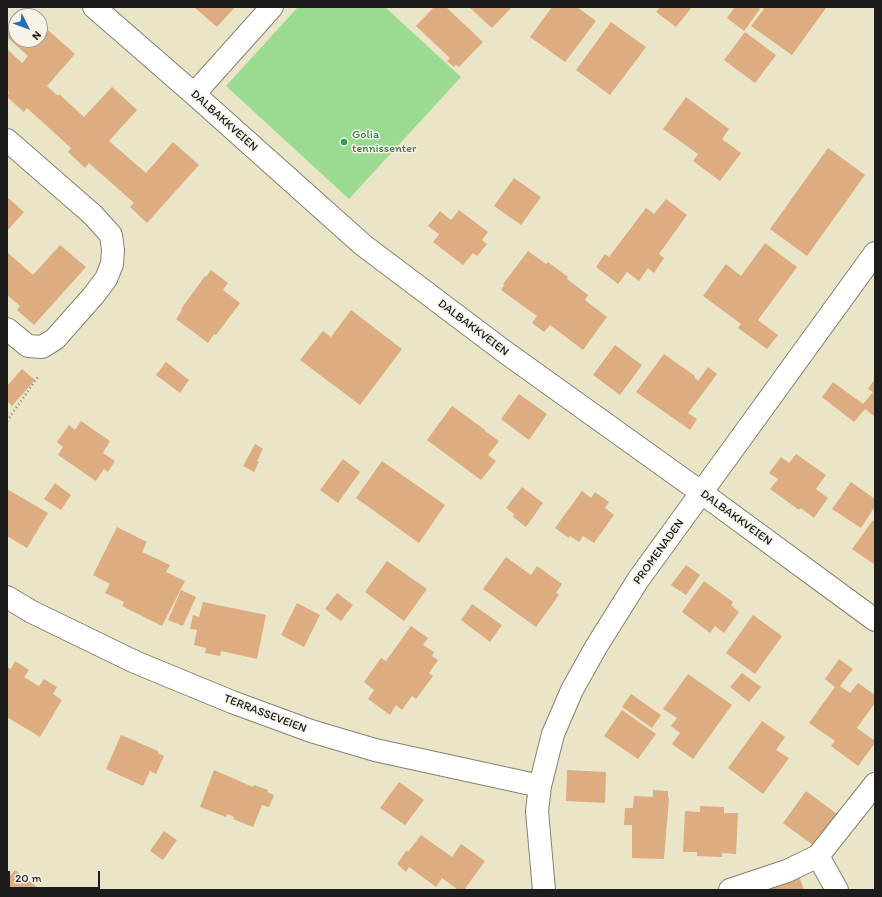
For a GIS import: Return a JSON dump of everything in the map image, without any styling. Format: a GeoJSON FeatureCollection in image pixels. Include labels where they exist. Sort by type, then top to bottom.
{"type":"FeatureCollection","features":[{"type":"Feature","properties":{"kind":"street","name":"DALBAKKVEIEN"},"geometry":{"type":"LineString","coordinates":[[94,7],[363,245],[505,352],[702,493],[875,620]]}},
{"type":"Feature","properties":{"kind":"street"},"geometry":{"type":"LineString","coordinates":[[194,94],[272,7]]}},
{"type":"Feature","properties":{"kind":"street"},"geometry":{"type":"LineString","coordinates":[[7,140],[92,215],[111,235],[113,250],[112,264],[106,279],[55,339],[42,347],[28,346],[7,329]]}},
{"type":"Feature","properties":{"kind":"street","name":"PROMENADEN"},"geometry":{"type":"LineString","coordinates":[[544,890],[537,811],[540,786],[554,734],[572,690],[589,659],[638,580],[875,252]]}},
{"type":"Feature","properties":{"kind":"street","name":"TERRASSEVEIEN"},"geometry":{"type":"LineString","coordinates":[[7,597],[32,612],[135,662],[232,702],[311,731],[375,750],[540,786]]}},
{"type":"Feature","properties":{"kind":"street"},"geometry":{"type":"LineString","coordinates":[[730,890],[787,871],[818,856],[875,784]]}},
{"type":"Feature","properties":{"kind":"street"},"geometry":{"type":"LineString","coordinates":[[818,856],[837,890]]}},
{"type":"Feature","properties":{"kind":"path"},"geometry":{"type":"LineString","coordinates":[[7,421],[37,378],[42,347]]}},
{"type":"Feature","properties":{"kind":"green space","name":"Golia tennissenter"},"geometry":{"type":"Polygon","coordinates":[[[298,7],[385,7],[461,77],[349,199],[226,86],[298,7]]]}},
{"type":"Feature","properties":{"kind":"building"},"geometry":{"type":"Polygon","coordinates":[[[194,7],[235,7],[217,27],[194,7]]]}},
{"type":"Feature","properties":{"kind":"building"},"geometry":{"type":"Polygon","coordinates":[[[434,7],[446,7],[483,42],[459,67],[456,65],[454,67],[447,61],[450,58],[416,26],[434,7]]]}},
{"type":"Feature","properties":{"kind":"building"},"geometry":{"type":"Polygon","coordinates":[[[469,7],[512,7],[492,28],[469,7]]]}},
{"type":"Feature","properties":{"kind":"building"},"geometry":{"type":"Polygon","coordinates":[[[552,7],[577,7],[596,21],[565,62],[530,37],[552,7]]]}},
{"type":"Feature","properties":{"kind":"building"},"geometry":{"type":"Polygon","coordinates":[[[660,7],[692,7],[676,27],[656,12],[660,7]]]}},
{"type":"Feature","properties":{"kind":"building"},"geometry":{"type":"Polygon","coordinates":[[[735,7],[757,7],[760,9],[744,31],[727,18],[735,7]]]}},
{"type":"Feature","properties":{"kind":"building"},"geometry":{"type":"Polygon","coordinates":[[[762,7],[826,8],[792,55],[751,26],[764,9],[762,7]]]}},
{"type":"Feature","properties":{"kind":"building"},"geometry":{"type":"Polygon","coordinates":[[[611,22],[646,47],[610,95],[576,70],[611,22]]]}},
{"type":"Feature","properties":{"kind":"building"},"geometry":{"type":"Polygon","coordinates":[[[8,26],[8,38],[7,37],[8,26]]]}},
{"type":"Feature","properties":{"kind":"building"},"geometry":{"type":"Polygon","coordinates":[[[48,30],[75,54],[47,86],[58,96],[59,94],[84,117],[112,87],[137,110],[109,141],[146,173],[173,142],[199,165],[147,223],[130,207],[134,203],[89,163],[85,168],[68,152],[71,148],[27,108],[24,112],[7,97],[9,92],[7,90],[7,49],[22,63],[28,56],[19,48],[48,48],[48,30]]]}},
{"type":"Feature","properties":{"kind":"building"},"geometry":{"type":"Polygon","coordinates":[[[745,32],[776,55],[755,83],[724,60],[745,32]]]}},
{"type":"Feature","properties":{"kind":"building"},"geometry":{"type":"Polygon","coordinates":[[[686,97],[729,129],[722,139],[741,153],[720,181],[693,161],[698,154],[663,129],[686,97]]]}},
{"type":"Feature","properties":{"kind":"building"},"geometry":{"type":"Polygon","coordinates":[[[828,148],[865,175],[807,256],[770,229],[828,148]]]}},
{"type":"Feature","properties":{"kind":"building"},"geometry":{"type":"Polygon","coordinates":[[[514,178],[541,197],[521,225],[494,206],[514,178]]]}},
{"type":"Feature","properties":{"kind":"building"},"geometry":{"type":"Polygon","coordinates":[[[7,197],[24,212],[7,231],[7,197]]]}},
{"type":"Feature","properties":{"kind":"building"},"geometry":{"type":"Polygon","coordinates":[[[666,199],[687,215],[659,254],[664,258],[654,273],[648,268],[639,281],[627,272],[618,284],[596,267],[605,254],[609,257],[646,208],[654,214],[666,199]]]}},
{"type":"Feature","properties":{"kind":"building"},"geometry":{"type":"Polygon","coordinates":[[[459,210],[488,232],[482,240],[487,244],[477,256],[473,253],[463,265],[433,242],[439,234],[428,226],[440,211],[451,220],[459,210]]]}},
{"type":"Feature","properties":{"kind":"building"},"geometry":{"type":"Polygon","coordinates":[[[765,243],[797,267],[758,320],[778,335],[767,349],[738,328],[741,324],[703,296],[726,264],[741,276],[765,243]]]}},
{"type":"Feature","properties":{"kind":"building"},"geometry":{"type":"Polygon","coordinates":[[[60,245],[86,267],[34,325],[17,310],[20,306],[7,295],[7,252],[33,275],[60,245]]]}},
{"type":"Feature","properties":{"kind":"building"},"geometry":{"type":"Polygon","coordinates":[[[528,251],[546,264],[548,262],[568,277],[567,279],[588,295],[585,300],[607,317],[583,350],[550,325],[544,332],[532,323],[537,316],[501,290],[504,285],[503,284],[528,251]]]}},
{"type":"Feature","properties":{"kind":"building"},"geometry":{"type":"Polygon","coordinates":[[[211,270],[228,283],[223,290],[240,303],[216,335],[214,334],[208,343],[176,319],[182,310],[181,309],[211,270]]]}},
{"type":"Feature","properties":{"kind":"building"},"geometry":{"type":"Polygon","coordinates":[[[351,310],[402,349],[360,405],[300,360],[323,331],[331,337],[351,310]]]}},
{"type":"Feature","properties":{"kind":"building"},"geometry":{"type":"Polygon","coordinates":[[[615,345],[642,365],[620,395],[593,375],[615,345]]]}},
{"type":"Feature","properties":{"kind":"building"},"geometry":{"type":"Polygon","coordinates":[[[664,354],[695,376],[694,377],[698,381],[708,367],[717,374],[688,413],[697,419],[690,430],[636,392],[664,354]]]}},
{"type":"Feature","properties":{"kind":"building"},"geometry":{"type":"Polygon","coordinates":[[[166,362],[189,380],[180,393],[156,375],[166,362]]]}},
{"type":"Feature","properties":{"kind":"building"},"geometry":{"type":"Polygon","coordinates":[[[22,369],[35,380],[12,406],[7,401],[7,386],[22,369]]]}},
{"type":"Feature","properties":{"kind":"building"},"geometry":{"type":"Polygon","coordinates":[[[875,379],[875,417],[865,409],[854,422],[822,397],[833,382],[863,404],[873,392],[868,389],[875,379]]]}},
{"type":"Feature","properties":{"kind":"building"},"geometry":{"type":"Polygon","coordinates":[[[519,394],[547,414],[529,440],[501,419],[519,394]]]}},
{"type":"Feature","properties":{"kind":"building"},"geometry":{"type":"Polygon","coordinates":[[[452,406],[499,441],[488,455],[496,461],[481,480],[427,440],[452,406]]]}},
{"type":"Feature","properties":{"kind":"building"},"geometry":{"type":"Polygon","coordinates":[[[81,421],[110,441],[103,453],[115,461],[108,472],[104,469],[96,481],[58,455],[63,447],[57,442],[69,425],[75,430],[81,421]]]}},
{"type":"Feature","properties":{"kind":"building"},"geometry":{"type":"Polygon","coordinates":[[[255,444],[263,449],[257,461],[259,462],[254,472],[243,466],[255,444]]]}},
{"type":"Feature","properties":{"kind":"building"},"geometry":{"type":"Polygon","coordinates":[[[796,454],[826,475],[816,489],[828,498],[814,518],[801,508],[799,510],[770,489],[778,479],[769,473],[781,457],[789,463],[796,454]]]}},
{"type":"Feature","properties":{"kind":"building"},"geometry":{"type":"Polygon","coordinates":[[[343,459],[360,472],[338,503],[320,490],[343,459]]]}},
{"type":"Feature","properties":{"kind":"building"},"geometry":{"type":"Polygon","coordinates":[[[382,461],[445,505],[419,543],[356,498],[382,461]]]}},
{"type":"Feature","properties":{"kind":"building"},"geometry":{"type":"Polygon","coordinates":[[[851,482],[875,499],[875,506],[861,528],[832,509],[851,482]]]}},
{"type":"Feature","properties":{"kind":"building"},"geometry":{"type":"Polygon","coordinates":[[[55,483],[71,495],[61,510],[44,499],[55,483]]]}},
{"type":"Feature","properties":{"kind":"building"},"geometry":{"type":"Polygon","coordinates":[[[522,487],[543,503],[526,527],[513,517],[514,514],[506,508],[522,487]]]}},
{"type":"Feature","properties":{"kind":"building"},"geometry":{"type":"Polygon","coordinates":[[[7,489],[48,513],[27,548],[7,536],[7,489]]]}},
{"type":"Feature","properties":{"kind":"building"},"geometry":{"type":"Polygon","coordinates":[[[582,491],[591,498],[595,492],[609,502],[605,508],[614,515],[594,543],[583,536],[579,542],[570,536],[569,538],[555,528],[582,491]]]}},
{"type":"Feature","properties":{"kind":"building"},"geometry":{"type":"Polygon","coordinates":[[[873,520],[875,522],[875,565],[852,549],[873,520]]]}},
{"type":"Feature","properties":{"kind":"building"},"geometry":{"type":"Polygon","coordinates":[[[117,527],[147,542],[142,552],[170,565],[166,572],[185,581],[162,626],[122,606],[124,602],[105,593],[110,584],[93,575],[117,527]]]}},
{"type":"Feature","properties":{"kind":"building"},"geometry":{"type":"Polygon","coordinates":[[[506,557],[531,575],[537,566],[562,584],[556,593],[559,595],[536,627],[483,589],[506,557]]]}},
{"type":"Feature","properties":{"kind":"building"},"geometry":{"type":"Polygon","coordinates":[[[387,561],[427,589],[404,621],[365,592],[387,561]]]}},
{"type":"Feature","properties":{"kind":"building"},"geometry":{"type":"Polygon","coordinates":[[[686,565],[700,575],[686,595],[671,585],[686,565]]]}},
{"type":"Feature","properties":{"kind":"building"},"geometry":{"type":"Polygon","coordinates":[[[704,581],[733,602],[731,605],[739,612],[724,633],[715,626],[710,633],[682,612],[704,581]]]}},
{"type":"Feature","properties":{"kind":"building"},"geometry":{"type":"Polygon","coordinates":[[[181,590],[196,597],[183,626],[168,620],[181,590]]]}},
{"type":"Feature","properties":{"kind":"building"},"geometry":{"type":"Polygon","coordinates":[[[337,593],[353,605],[341,621],[325,609],[337,593]]]}},
{"type":"Feature","properties":{"kind":"building"},"geometry":{"type":"Polygon","coordinates":[[[203,602],[266,615],[257,659],[221,651],[220,656],[205,653],[206,648],[194,645],[197,630],[190,629],[193,615],[199,617],[203,602]]]}},
{"type":"Feature","properties":{"kind":"building"},"geometry":{"type":"Polygon","coordinates":[[[297,603],[320,615],[304,647],[281,635],[297,603]]]}},
{"type":"Feature","properties":{"kind":"building"},"geometry":{"type":"Polygon","coordinates":[[[472,604],[502,625],[490,642],[461,620],[472,604]]]}},
{"type":"Feature","properties":{"kind":"building"},"geometry":{"type":"Polygon","coordinates":[[[753,615],[782,636],[755,674],[726,653],[753,615]]]}},
{"type":"Feature","properties":{"kind":"building"},"geometry":{"type":"Polygon","coordinates":[[[411,626],[428,638],[423,645],[434,652],[432,656],[438,660],[429,673],[433,676],[416,699],[412,696],[402,710],[396,705],[390,715],[368,699],[374,690],[364,682],[381,658],[386,661],[411,626]]]}},
{"type":"Feature","properties":{"kind":"building"},"geometry":{"type":"Polygon","coordinates":[[[839,659],[853,669],[840,686],[850,693],[858,683],[875,695],[875,703],[857,728],[875,741],[875,743],[858,766],[831,746],[835,741],[809,723],[835,687],[825,679],[839,659]]]}},
{"type":"Feature","properties":{"kind":"building"},"geometry":{"type":"Polygon","coordinates":[[[15,661],[29,670],[24,677],[39,686],[44,679],[57,687],[53,694],[62,700],[40,737],[7,717],[7,667],[11,669],[15,661]]]}},
{"type":"Feature","properties":{"kind":"building"},"geometry":{"type":"Polygon","coordinates":[[[742,673],[761,687],[749,702],[730,687],[742,673]]]}},
{"type":"Feature","properties":{"kind":"building"},"geometry":{"type":"Polygon","coordinates":[[[688,674],[732,705],[693,759],[672,744],[680,733],[671,726],[677,718],[663,709],[688,674]]]}},
{"type":"Feature","properties":{"kind":"building"},"geometry":{"type":"Polygon","coordinates":[[[631,694],[661,715],[652,728],[622,707],[631,694]]]}},
{"type":"Feature","properties":{"kind":"building"},"geometry":{"type":"Polygon","coordinates":[[[622,710],[656,734],[638,759],[604,736],[622,710]]]}},
{"type":"Feature","properties":{"kind":"building"},"geometry":{"type":"Polygon","coordinates":[[[762,721],[785,737],[776,750],[789,758],[763,794],[728,768],[762,721]]]}},
{"type":"Feature","properties":{"kind":"building"},"geometry":{"type":"Polygon","coordinates":[[[121,735],[158,751],[158,753],[164,756],[156,774],[150,771],[143,786],[106,769],[121,735]]]}},
{"type":"Feature","properties":{"kind":"building"},"geometry":{"type":"Polygon","coordinates":[[[214,770],[253,787],[254,785],[268,790],[267,792],[274,795],[269,807],[262,805],[253,827],[233,819],[234,817],[227,814],[226,817],[200,807],[214,770]]]}},
{"type":"Feature","properties":{"kind":"building"},"geometry":{"type":"Polygon","coordinates":[[[567,770],[606,772],[605,803],[566,801],[567,770]]]}},
{"type":"Feature","properties":{"kind":"building"},"geometry":{"type":"Polygon","coordinates":[[[399,782],[424,800],[405,825],[380,808],[399,782]]]}},
{"type":"Feature","properties":{"kind":"building"},"geometry":{"type":"Polygon","coordinates":[[[653,790],[668,791],[669,798],[664,859],[632,858],[632,825],[624,825],[625,808],[633,808],[634,796],[653,797],[653,790]]]}},
{"type":"Feature","properties":{"kind":"building"},"geometry":{"type":"Polygon","coordinates":[[[806,791],[837,814],[813,845],[783,823],[806,791]]]}},
{"type":"Feature","properties":{"kind":"building"},"geometry":{"type":"Polygon","coordinates":[[[700,806],[724,807],[724,813],[738,813],[736,854],[722,853],[722,857],[697,856],[697,852],[683,852],[685,811],[700,812],[700,806]]]}},
{"type":"Feature","properties":{"kind":"building"},"geometry":{"type":"Polygon","coordinates":[[[164,831],[177,840],[163,860],[150,851],[164,831]]]}},
{"type":"Feature","properties":{"kind":"building"},"geometry":{"type":"Polygon","coordinates":[[[421,835],[452,857],[461,844],[485,861],[464,890],[458,890],[442,878],[436,887],[409,867],[406,872],[397,864],[407,850],[408,852],[421,835]]]}},
{"type":"Feature","properties":{"kind":"building"},"geometry":{"type":"Polygon","coordinates":[[[15,870],[41,890],[7,890],[7,879],[15,870]]]}},
{"type":"Feature","properties":{"kind":"building"},"geometry":{"type":"Polygon","coordinates":[[[799,876],[804,890],[769,890],[768,887],[799,876]]]}},
{"type":"Feature","properties":{"kind":"place","name":"Golia tennissenter"},"geometry":{"type":"Point","coordinates":[344,142]}}]}
